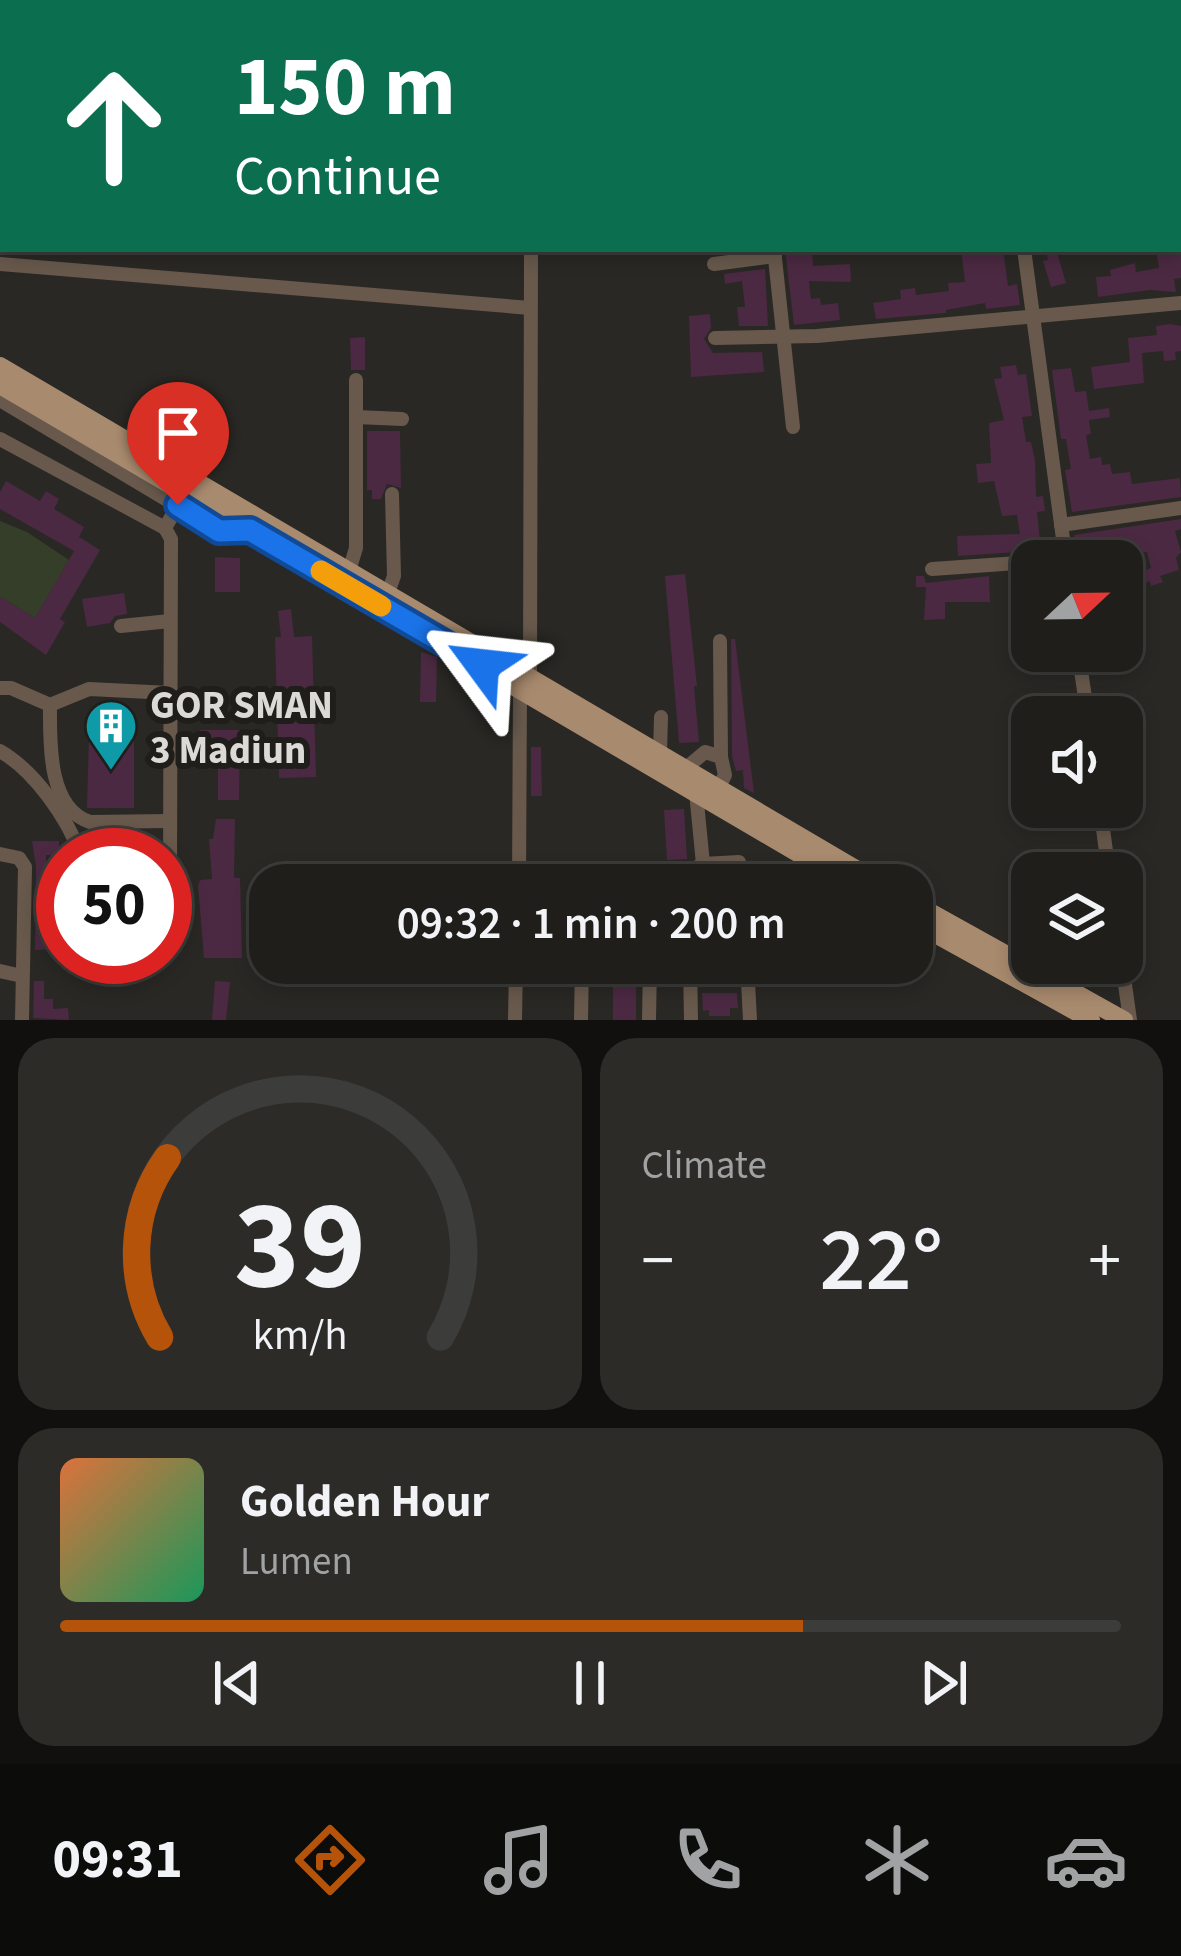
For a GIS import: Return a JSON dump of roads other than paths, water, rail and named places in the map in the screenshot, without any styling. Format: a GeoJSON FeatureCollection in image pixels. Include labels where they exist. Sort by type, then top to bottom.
{"type":"FeatureCollection","features":[{"type":"Feature","properties":{"kind":"main road"},"geometry":{"type":"LineString","coordinates":[[0,366],[181,500],[250,530],[686,768],[847,864]]}},
{"type":"Feature","properties":{"kind":"main road"},"geometry":{"type":"LineString","coordinates":[[0,386],[92,431],[388,593],[696,792],[817,864]]}},
{"type":"Feature","properties":{"kind":"main road"},"geometry":{"type":"LineString","coordinates":[[933,919],[1091,1020]]}},
{"type":"Feature","properties":{"kind":"main road"},"geometry":{"type":"LineString","coordinates":[[933,927],[1127,1020]]}},
{"type":"Feature","properties":{"kind":"street"},"geometry":{"type":"LineString","coordinates":[[520,864],[531,252]]}},
{"type":"Feature","properties":{"kind":"street"},"geometry":{"type":"LineString","coordinates":[[714,264],[774,252],[793,427]]}},
{"type":"Feature","properties":{"kind":"street"},"geometry":{"type":"LineString","coordinates":[[1024,252],[1062,540]]}},
{"type":"Feature","properties":{"kind":"street"},"geometry":{"type":"LineString","coordinates":[[0,264],[530,308]]}},
{"type":"Feature","properties":{"kind":"street"},"geometry":{"type":"LineString","coordinates":[[715,338],[817,336],[1181,303]]}},
{"type":"Feature","properties":{"kind":"street"},"geometry":{"type":"LineString","coordinates":[[349,571],[356,548],[356,380]]}},
{"type":"Feature","properties":{"kind":"street"},"geometry":{"type":"LineString","coordinates":[[0,400],[181,500],[165,528]]}},
{"type":"Feature","properties":{"kind":"street"},"geometry":{"type":"LineString","coordinates":[[356,417],[402,419]]}},
{"type":"Feature","properties":{"kind":"street"},"geometry":{"type":"LineString","coordinates":[[0,439],[165,528],[172,539],[170,828]]}},
{"type":"Feature","properties":{"kind":"street"},"geometry":{"type":"LineString","coordinates":[[388,593],[394,576],[392,494]]}},
{"type":"Feature","properties":{"kind":"street"},"geometry":{"type":"LineString","coordinates":[[1061,525],[1181,508]]}},
{"type":"Feature","properties":{"kind":"street"},"geometry":{"type":"LineString","coordinates":[[932,569],[1011,563]]}},
{"type":"Feature","properties":{"kind":"street"},"geometry":{"type":"LineString","coordinates":[[121,626],[170,620]]}},
{"type":"Feature","properties":{"kind":"street"},"geometry":{"type":"LineString","coordinates":[[719,788],[724,775],[720,641]]}},
{"type":"Feature","properties":{"kind":"street"},"geometry":{"type":"LineString","coordinates":[[0,688],[50,705],[89,689],[170,693]]}},
{"type":"Feature","properties":{"kind":"street"},"geometry":{"type":"LineString","coordinates":[[50,705],[52,771],[79,817],[91,822],[170,821]]}},
{"type":"Feature","properties":{"kind":"street"},"geometry":{"type":"LineString","coordinates":[[660,754],[661,717]]}},
{"type":"Feature","properties":{"kind":"street"},"geometry":{"type":"LineString","coordinates":[[0,751],[57,809],[67,828]]}},
{"type":"Feature","properties":{"kind":"street"},"geometry":{"type":"LineString","coordinates":[[686,768],[705,752],[721,757]]}},
{"type":"Feature","properties":{"kind":"street"},"geometry":{"type":"LineString","coordinates":[[696,792],[703,864],[740,864]]}},
{"type":"Feature","properties":{"kind":"street"},"geometry":{"type":"LineString","coordinates":[[0,854],[19,857],[26,867],[22,1020]]}},
{"type":"Feature","properties":{"kind":"street"},"geometry":{"type":"LineString","coordinates":[[0,970],[22,976]]}},
{"type":"Feature","properties":{"kind":"street"},"geometry":{"type":"LineString","coordinates":[[515,1020],[516,984]]}},
{"type":"Feature","properties":{"kind":"street"},"geometry":{"type":"LineString","coordinates":[[581,1020],[582,984]]}},
{"type":"Feature","properties":{"kind":"street"},"geometry":{"type":"LineString","coordinates":[[650,984],[650,1020]]}},
{"type":"Feature","properties":{"kind":"street"},"geometry":{"type":"LineString","coordinates":[[691,984],[692,1020]]}},
{"type":"Feature","properties":{"kind":"street"},"geometry":{"type":"LineString","coordinates":[[748,984],[750,1020]]}},
{"type":"Feature","properties":{"kind":"street"},"geometry":{"type":"LineString","coordinates":[[1124,984],[1127,1020]]}},
{"type":"Feature","properties":{"kind":"place","name":"GOR SMAN 3 Madiun"},"geometry":{"type":"Point","coordinates":[111,772]}}]}
